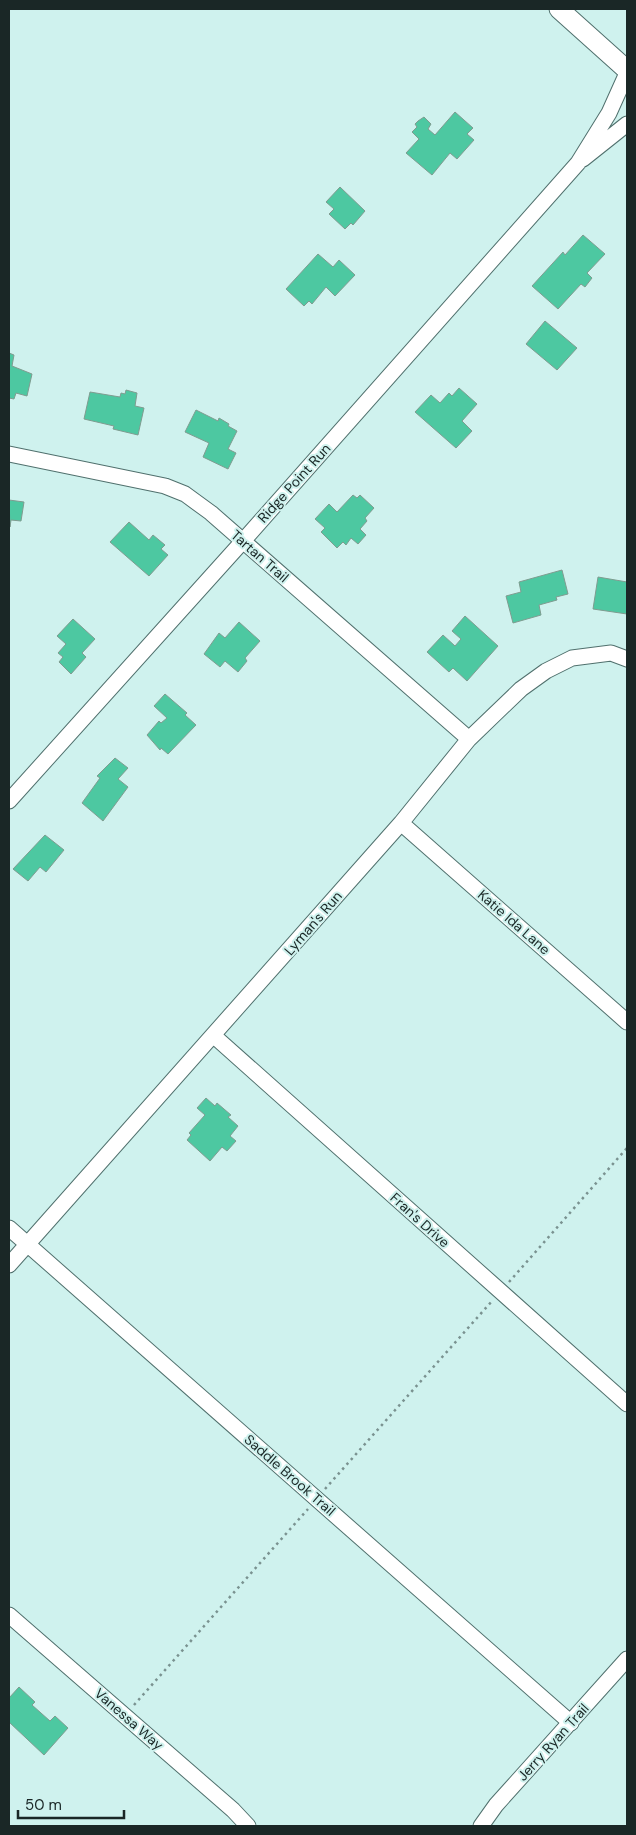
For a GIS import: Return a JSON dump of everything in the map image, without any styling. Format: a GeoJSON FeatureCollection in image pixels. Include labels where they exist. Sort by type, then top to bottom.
{"type":"FeatureCollection","features":[{"type":"Feature","properties":{"kind":"street"},"geometry":{"type":"LineString","coordinates":[[560,9],[627,71]]}},
{"type":"Feature","properties":{"kind":"street","name":"Ridge Point Run"},"geometry":{"type":"LineString","coordinates":[[9,801],[243,541],[578,163],[609,112],[627,71]]}},
{"type":"Feature","properties":{"kind":"street","name":"Ridge Point Run"},"geometry":{"type":"LineString","coordinates":[[578,163],[602,146],[627,124]]}},
{"type":"Feature","properties":{"kind":"street","name":"Tartan Trail"},"geometry":{"type":"LineString","coordinates":[[9,454],[165,486],[185,494],[211,512],[469,739]]}},
{"type":"Feature","properties":{"kind":"street","name":"Lyman's Run"},"geometry":{"type":"LineString","coordinates":[[27,1244],[214,1036],[401,823],[469,739],[521,689],[546,671],[572,658],[611,653],[627,659]]}},
{"type":"Feature","properties":{"kind":"street","name":"Katie Ida Lane"},"geometry":{"type":"LineString","coordinates":[[401,823],[627,1022]]}},
{"type":"Feature","properties":{"kind":"street","name":"Fran's Drive"},"geometry":{"type":"LineString","coordinates":[[214,1036],[627,1404]]}},
{"type":"Feature","properties":{"kind":"street","name":"Saddle Brook Trail"},"geometry":{"type":"LineString","coordinates":[[9,1228],[571,1722]]}},
{"type":"Feature","properties":{"kind":"street"},"geometry":{"type":"LineString","coordinates":[[9,1265],[27,1244]]}},
{"type":"Feature","properties":{"kind":"street","name":"Vanessa Way"},"geometry":{"type":"LineString","coordinates":[[9,1615],[233,1810],[248,1826]]}},
{"type":"Feature","properties":{"kind":"street","name":"Jerry Ryan Trail"},"geometry":{"type":"LineString","coordinates":[[481,1826],[496,1805],[627,1659]]}},
{"type":"Feature","properties":{"kind":"path"},"geometry":{"type":"LineString","coordinates":[[125,1716],[627,1148]]}},
{"type":"Feature","properties":{"kind":"building"},"geometry":{"type":"Polygon","coordinates":[[[455,112],[473,128],[467,134],[474,140],[457,159],[450,153],[432,175],[406,153],[419,139],[412,132],[417,127],[415,124],[424,117],[431,124],[428,129],[435,135],[455,112]]]}},
{"type":"Feature","properties":{"kind":"building"},"geometry":{"type":"Polygon","coordinates":[[[340,187],[365,211],[353,225],[351,223],[345,229],[329,214],[334,209],[326,202],[340,187]]]}},
{"type":"Feature","properties":{"kind":"building"},"geometry":{"type":"Polygon","coordinates":[[[583,235],[605,254],[587,273],[592,278],[585,287],[581,284],[558,309],[532,286],[563,252],[565,255],[583,235]]]}},
{"type":"Feature","properties":{"kind":"building"},"geometry":{"type":"Polygon","coordinates":[[[318,254],[333,267],[339,260],[355,275],[335,296],[326,287],[312,304],[309,301],[304,306],[286,289],[318,254]]]}},
{"type":"Feature","properties":{"kind":"building"},"geometry":{"type":"Polygon","coordinates":[[[545,321],[577,348],[557,370],[526,344],[545,321]]]}},
{"type":"Feature","properties":{"kind":"building"},"geometry":{"type":"Polygon","coordinates":[[[9,353],[14,355],[12,366],[32,374],[27,396],[16,393],[14,399],[9,398],[9,353]]]}},
{"type":"Feature","properties":{"kind":"building"},"geometry":{"type":"Polygon","coordinates":[[[459,388],[477,404],[462,421],[472,431],[456,448],[415,412],[431,395],[440,403],[449,393],[452,396],[459,388]]]}},
{"type":"Feature","properties":{"kind":"building"},"geometry":{"type":"Polygon","coordinates":[[[126,390],[137,393],[135,406],[144,408],[138,435],[113,429],[114,426],[84,419],[90,392],[120,397],[121,393],[125,394],[126,390]]]}},
{"type":"Feature","properties":{"kind":"building"},"geometry":{"type":"Polygon","coordinates":[[[196,410],[218,421],[219,418],[237,431],[228,449],[236,453],[228,469],[203,457],[209,443],[185,432],[196,410]]]}},
{"type":"Feature","properties":{"kind":"building"},"geometry":{"type":"Polygon","coordinates":[[[353,495],[357,498],[360,495],[374,508],[365,518],[367,521],[360,529],[366,535],[358,544],[351,538],[346,545],[343,542],[337,548],[321,532],[325,528],[315,519],[329,504],[337,512],[353,495]]]}},
{"type":"Feature","properties":{"kind":"building"},"geometry":{"type":"Polygon","coordinates":[[[9,500],[24,502],[21,521],[11,520],[10,527],[9,500]]]}},
{"type":"Feature","properties":{"kind":"building"},"geometry":{"type":"Polygon","coordinates":[[[129,522],[149,540],[153,535],[165,545],[161,549],[168,555],[149,576],[110,542],[129,522]]]}},
{"type":"Feature","properties":{"kind":"building"},"geometry":{"type":"Polygon","coordinates":[[[562,570],[568,594],[556,597],[557,600],[539,605],[541,615],[513,623],[506,596],[521,592],[519,582],[562,570]]]}},
{"type":"Feature","properties":{"kind":"building"},"geometry":{"type":"Polygon","coordinates":[[[598,577],[627,582],[627,614],[593,609],[598,577]]]}},
{"type":"Feature","properties":{"kind":"building"},"geometry":{"type":"Polygon","coordinates":[[[465,616],[498,646],[467,681],[453,668],[449,672],[427,652],[443,635],[455,646],[461,639],[452,631],[465,616]]]}},
{"type":"Feature","properties":{"kind":"building"},"geometry":{"type":"Polygon","coordinates":[[[73,619],[95,639],[82,653],[86,657],[71,674],[59,662],[63,657],[58,653],[66,644],[57,636],[73,619]]]}},
{"type":"Feature","properties":{"kind":"building"},"geometry":{"type":"Polygon","coordinates":[[[239,622],[260,641],[245,658],[247,661],[238,672],[225,661],[220,667],[204,654],[219,633],[225,638],[239,622]]]}},
{"type":"Feature","properties":{"kind":"building"},"geometry":{"type":"Polygon","coordinates":[[[165,694],[187,713],[185,715],[196,725],[168,754],[161,748],[160,750],[147,735],[159,721],[161,723],[167,718],[154,706],[165,694]]]}},
{"type":"Feature","properties":{"kind":"building"},"geometry":{"type":"Polygon","coordinates":[[[115,758],[128,768],[118,779],[128,787],[103,821],[82,803],[100,778],[97,776],[115,758]]]}},
{"type":"Feature","properties":{"kind":"building"},"geometry":{"type":"Polygon","coordinates":[[[45,835],[64,850],[46,872],[40,867],[28,881],[13,869],[45,835]]]}},
{"type":"Feature","properties":{"kind":"building"},"geometry":{"type":"Polygon","coordinates":[[[206,1098],[215,1106],[217,1103],[231,1115],[228,1117],[238,1126],[230,1136],[236,1141],[227,1151],[222,1147],[210,1161],[187,1140],[191,1135],[189,1133],[205,1115],[197,1108],[206,1098]]]}},
{"type":"Feature","properties":{"kind":"building"},"geometry":{"type":"Polygon","coordinates":[[[19,1687],[35,1702],[32,1705],[50,1721],[55,1716],[68,1728],[44,1755],[9,1722],[9,1698],[19,1687]]]}}]}
